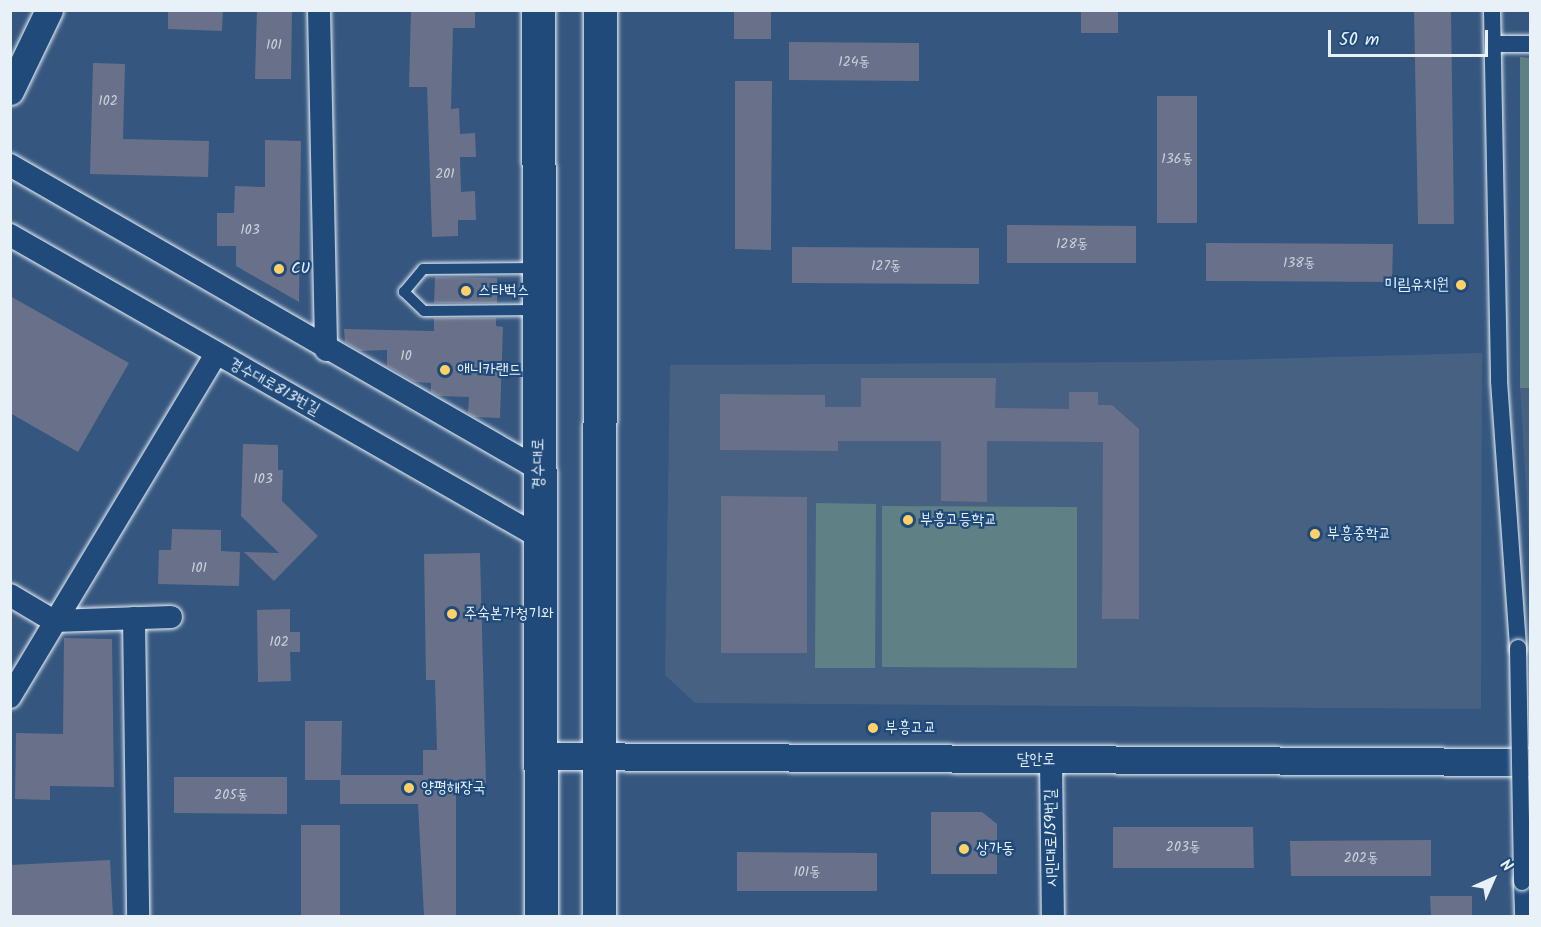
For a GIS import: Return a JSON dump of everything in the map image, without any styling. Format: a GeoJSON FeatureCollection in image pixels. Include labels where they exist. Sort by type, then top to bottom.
{"type":"FeatureCollection","features":[{"type":"Feature","properties":{"kind":"main road","name":"경수대로"},"geometry":{"type":"LineString","coordinates":[[538,10],[542,916]]}},
{"type":"Feature","properties":{"kind":"main road"},"geometry":{"type":"LineString","coordinates":[[599,916],[600,10]]}},
{"type":"Feature","properties":{"kind":"street"},"geometry":{"type":"LineString","coordinates":[[10,92],[49,10]]}},
{"type":"Feature","properties":{"kind":"street"},"geometry":{"type":"LineString","coordinates":[[319,10],[326,350]]}},
{"type":"Feature","properties":{"kind":"street"},"geometry":{"type":"LineString","coordinates":[[1492,10],[1498,381],[1518,648],[1523,916]]}},
{"type":"Feature","properties":{"kind":"street"},"geometry":{"type":"LineString","coordinates":[[1494,44],[1530,44]]}},
{"type":"Feature","properties":{"kind":"street"},"geometry":{"type":"LineString","coordinates":[[10,165],[326,350],[540,470]]}},
{"type":"Feature","properties":{"kind":"street","name":"경수대로813번길"},"geometry":{"type":"LineString","coordinates":[[10,235],[539,537]]}},
{"type":"Feature","properties":{"kind":"street"},"geometry":{"type":"LineString","coordinates":[[10,697],[216,354]]}},
{"type":"Feature","properties":{"kind":"street"},"geometry":{"type":"LineString","coordinates":[[10,595],[54,621],[171,617]]}},
{"type":"Feature","properties":{"kind":"street"},"geometry":{"type":"LineString","coordinates":[[134,618],[138,916]]}},
{"type":"Feature","properties":{"kind":"street","name":"달안로"},"geometry":{"type":"LineString","coordinates":[[541,756],[600,754],[1051,760],[1530,762]]}},
{"type":"Feature","properties":{"kind":"street","name":"시민대로159번길"},"geometry":{"type":"LineString","coordinates":[[1051,760],[1053,916]]}},
{"type":"Feature","properties":{"kind":"lane"},"geometry":{"type":"LineString","coordinates":[[539,267],[423,269],[404,292],[424,310],[539,310]]}},
{"type":"Feature","properties":{"kind":"shaded area"},"geometry":{"type":"Polygon","coordinates":[[[1482,353],[1481,709],[695,703],[665,675],[670,365],[1147,362],[1482,353]]]}},
{"type":"Feature","properties":{"kind":"shaded area"},"geometry":{"type":"Polygon","coordinates":[[[1520,388],[1530,388],[1530,553],[1520,388]]]}},
{"type":"Feature","properties":{"kind":"green space"},"geometry":{"type":"Polygon","coordinates":[[[1520,57],[1530,58],[1530,388],[1520,388],[1520,57]]]}},
{"type":"Feature","properties":{"kind":"green space"},"geometry":{"type":"Polygon","coordinates":[[[816,503],[876,504],[875,668],[815,668],[816,503]]]}},
{"type":"Feature","properties":{"kind":"green space"},"geometry":{"type":"Polygon","coordinates":[[[882,506],[1077,507],[1077,668],[882,667],[882,506]]]}},
{"type":"Feature","properties":{"kind":"building"},"geometry":{"type":"Polygon","coordinates":[[[168,10],[223,10],[222,31],[168,29],[168,10]]]}},
{"type":"Feature","properties":{"kind":"building"},"geometry":{"type":"Polygon","coordinates":[[[257,10],[292,10],[291,79],[255,79],[257,10]]]}},
{"type":"Feature","properties":{"kind":"building"},"geometry":{"type":"Polygon","coordinates":[[[411,10],[475,10],[475,28],[453,28],[451,109],[459,108],[460,134],[475,133],[476,157],[460,157],[461,192],[475,191],[476,220],[458,220],[458,236],[432,237],[427,87],[409,87],[411,10]]]}},
{"type":"Feature","properties":{"kind":"building"},"geometry":{"type":"Polygon","coordinates":[[[734,10],[771,10],[771,39],[734,39],[734,10]]]}},
{"type":"Feature","properties":{"kind":"building"},"geometry":{"type":"Polygon","coordinates":[[[1081,10],[1118,10],[1118,33],[1081,33],[1081,10]]]}},
{"type":"Feature","properties":{"kind":"building"},"geometry":{"type":"Polygon","coordinates":[[[1414,10],[1451,10],[1454,224],[1418,224],[1414,10]]]}},
{"type":"Feature","properties":{"kind":"building"},"geometry":{"type":"Polygon","coordinates":[[[789,42],[919,43],[919,81],[789,80],[789,42]]]}},
{"type":"Feature","properties":{"kind":"building"},"geometry":{"type":"Polygon","coordinates":[[[93,63],[125,64],[123,139],[209,141],[208,177],[90,174],[93,63]]]}},
{"type":"Feature","properties":{"kind":"building"},"geometry":{"type":"Polygon","coordinates":[[[735,81],[772,81],[771,250],[735,249],[735,81]]]}},
{"type":"Feature","properties":{"kind":"building"},"geometry":{"type":"Polygon","coordinates":[[[1157,96],[1197,96],[1197,223],[1157,223],[1157,96]]]}},
{"type":"Feature","properties":{"kind":"building"},"geometry":{"type":"Polygon","coordinates":[[[265,140],[301,141],[299,302],[236,266],[236,246],[217,246],[217,213],[234,213],[235,186],[265,187],[265,140]]]}},
{"type":"Feature","properties":{"kind":"building"},"geometry":{"type":"Polygon","coordinates":[[[1007,225],[1136,226],[1136,263],[1007,263],[1007,225]]]}},
{"type":"Feature","properties":{"kind":"building"},"geometry":{"type":"Polygon","coordinates":[[[1206,243],[1393,244],[1392,282],[1206,281],[1206,243]]]}},
{"type":"Feature","properties":{"kind":"building"},"geometry":{"type":"Polygon","coordinates":[[[792,247],[979,248],[979,284],[792,283],[792,247]]]}},
{"type":"Feature","properties":{"kind":"building","name":"스타벅스"},"geometry":{"type":"Polygon","coordinates":[[[435,277],[497,278],[497,303],[434,303],[435,277]]]}},
{"type":"Feature","properties":{"kind":"building"},"geometry":{"type":"Polygon","coordinates":[[[10,296],[129,363],[78,452],[10,413],[10,296]]]}},
{"type":"Feature","properties":{"kind":"building"},"geometry":{"type":"Polygon","coordinates":[[[434,318],[496,318],[496,326],[503,327],[500,418],[474,417],[468,413],[469,397],[439,396],[431,392],[431,383],[415,382],[387,366],[387,350],[360,351],[345,342],[344,329],[434,331],[434,318]]]}},
{"type":"Feature","properties":{"kind":"building"},"geometry":{"type":"Polygon","coordinates":[[[861,378],[996,378],[995,408],[1069,409],[1069,392],[1098,392],[1098,405],[1112,405],[1139,429],[1139,619],[1102,619],[1103,442],[987,441],[987,502],[941,501],[941,441],[838,441],[838,451],[720,450],[720,394],[825,395],[825,407],[861,407],[861,378]]]}},
{"type":"Feature","properties":{"kind":"building"},"geometry":{"type":"Polygon","coordinates":[[[243,444],[278,445],[278,470],[283,470],[282,501],[318,536],[274,581],[244,552],[279,553],[241,516],[243,444]]]}},
{"type":"Feature","properties":{"kind":"building"},"geometry":{"type":"Polygon","coordinates":[[[721,496],[807,497],[807,653],[721,653],[721,496]]]}},
{"type":"Feature","properties":{"kind":"building"},"geometry":{"type":"Polygon","coordinates":[[[172,529],[221,530],[221,551],[240,552],[239,586],[158,584],[159,550],[171,550],[172,529]]]}},
{"type":"Feature","properties":{"kind":"building"},"geometry":{"type":"Polygon","coordinates":[[[480,553],[486,783],[456,784],[456,916],[424,916],[418,804],[340,804],[340,780],[305,780],[305,721],[342,721],[341,775],[423,775],[423,750],[437,750],[435,680],[426,680],[424,554],[480,553]]]}},
{"type":"Feature","properties":{"kind":"building"},"geometry":{"type":"Polygon","coordinates":[[[290,609],[290,632],[300,632],[300,652],[290,652],[291,681],[258,682],[257,610],[290,609]]]}},
{"type":"Feature","properties":{"kind":"building"},"geometry":{"type":"Polygon","coordinates":[[[64,638],[112,639],[114,787],[50,786],[50,800],[15,799],[16,733],[63,734],[64,638]]]}},
{"type":"Feature","properties":{"kind":"building"},"geometry":{"type":"Polygon","coordinates":[[[174,777],[287,777],[287,814],[174,813],[174,777]]]}},
{"type":"Feature","properties":{"kind":"building","name":"상가동"},"geometry":{"type":"Polygon","coordinates":[[[931,812],[982,812],[997,824],[997,874],[931,874],[931,812]]]}},
{"type":"Feature","properties":{"kind":"building"},"geometry":{"type":"Polygon","coordinates":[[[301,825],[340,825],[340,916],[301,916],[301,825]]]}},
{"type":"Feature","properties":{"kind":"building"},"geometry":{"type":"Polygon","coordinates":[[[1113,827],[1253,827],[1254,868],[1113,868],[1113,827]]]}},
{"type":"Feature","properties":{"kind":"building"},"geometry":{"type":"Polygon","coordinates":[[[1431,840],[1431,876],[1291,876],[1290,841],[1431,840]]]}},
{"type":"Feature","properties":{"kind":"building"},"geometry":{"type":"Polygon","coordinates":[[[737,852],[877,853],[877,891],[737,891],[737,852]]]}},
{"type":"Feature","properties":{"kind":"building"},"geometry":{"type":"Polygon","coordinates":[[[110,860],[113,916],[10,916],[10,865],[110,860]]]}},
{"type":"Feature","properties":{"kind":"building"},"geometry":{"type":"Polygon","coordinates":[[[1430,896],[1472,896],[1472,916],[1431,916],[1430,896]]]}},
{"type":"Feature","properties":{"kind":"place","name":"CU"},"geometry":{"type":"Point","coordinates":[279,269]}},
{"type":"Feature","properties":{"kind":"place","name":"미림유치원"},"geometry":{"type":"Point","coordinates":[1461,285]}},
{"type":"Feature","properties":{"kind":"place","name":"스타벅스"},"geometry":{"type":"Point","coordinates":[466,291]}},
{"type":"Feature","properties":{"kind":"place","name":"애니카랜드"},"geometry":{"type":"Point","coordinates":[445,370]}},
{"type":"Feature","properties":{"kind":"place","name":"부흥고등학교"},"geometry":{"type":"Point","coordinates":[908,520]}},
{"type":"Feature","properties":{"kind":"place","name":"부흥중학교"},"geometry":{"type":"Point","coordinates":[1315,534]}},
{"type":"Feature","properties":{"kind":"place","name":"주숙본가청기와"},"geometry":{"type":"Point","coordinates":[452,614]}},
{"type":"Feature","properties":{"kind":"place","name":"부흥고교"},"geometry":{"type":"Point","coordinates":[873,728]}},
{"type":"Feature","properties":{"kind":"place","name":"양평해장국"},"geometry":{"type":"Point","coordinates":[409,788]}},
{"type":"Feature","properties":{"kind":"place","name":"상가동"},"geometry":{"type":"Point","coordinates":[964,849]}}]}
